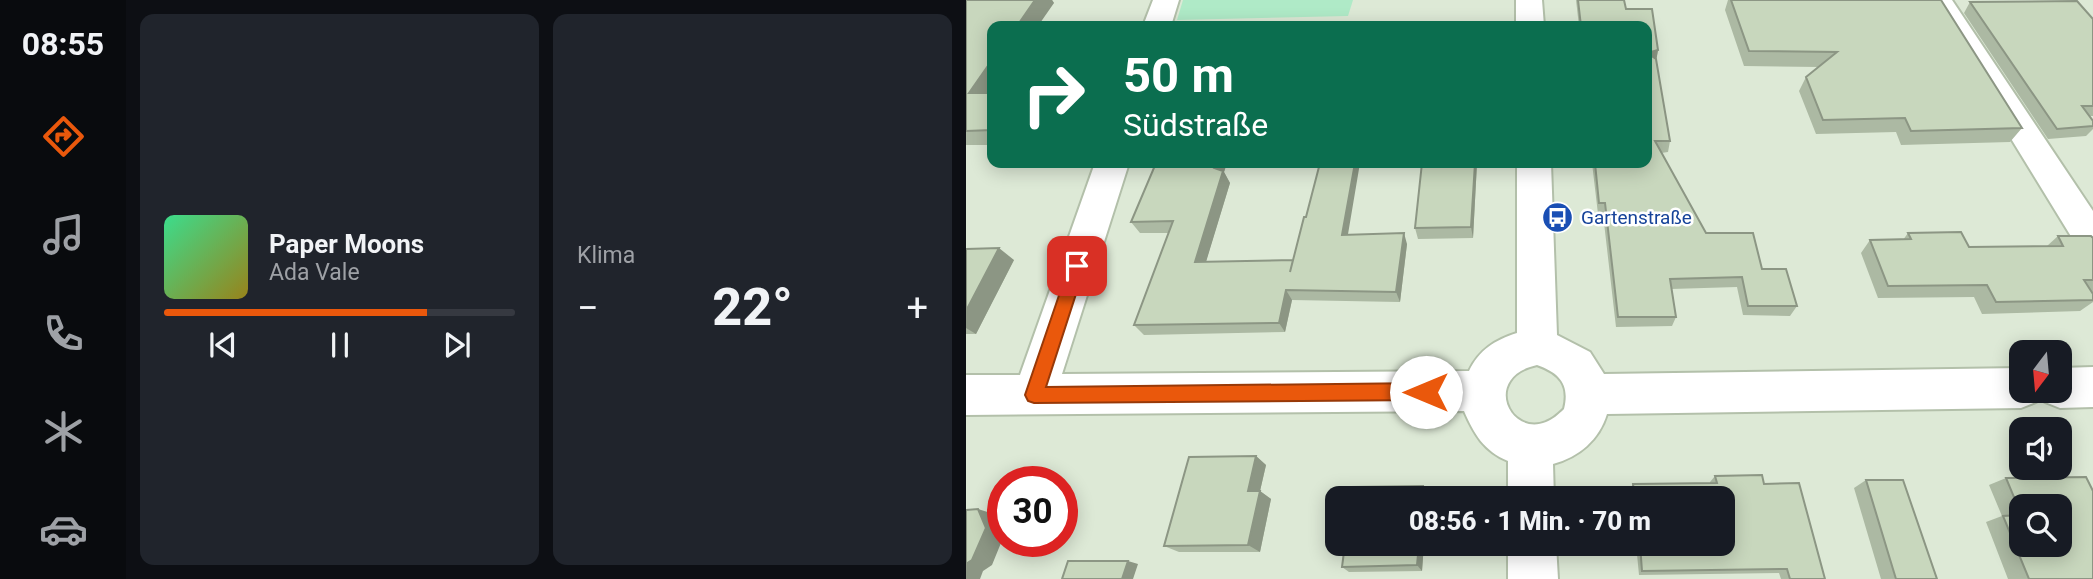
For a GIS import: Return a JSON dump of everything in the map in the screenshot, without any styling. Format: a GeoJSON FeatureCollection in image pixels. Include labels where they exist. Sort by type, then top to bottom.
{"type":"FeatureCollection","features":[{"type":"Feature","properties":{"kind":"street"},"geometry":{"type":"LineString","coordinates":[[1159,21],[1166,0]]}},
{"type":"Feature","properties":{"kind":"street"},"geometry":{"type":"LineString","coordinates":[[1529,0],[1530,21]]}},
{"type":"Feature","properties":{"kind":"street"},"geometry":{"type":"LineString","coordinates":[[1939,0],[2093,240]]}},
{"type":"Feature","properties":{"kind":"street"},"geometry":{"type":"LineString","coordinates":[[1034,395],[1110,168]]}},
{"type":"Feature","properties":{"kind":"street"},"geometry":{"type":"LineString","coordinates":[[1534,168],[1537,348]]}},
{"type":"Feature","properties":{"kind":"street"},"geometry":{"type":"LineString","coordinates":[[1537,348],[1562,354],[1581,370],[1589,394],[1583,422],[1562,442],[1530,448],[1503,438],[1486,417],[1482,391],[1492,368],[1512,353],[1537,348]]}},
{"type":"Feature","properties":{"kind":"street"},"geometry":{"type":"LineString","coordinates":[[2072,388],[2093,387]]}},
{"type":"Feature","properties":{"kind":"street"},"geometry":{"type":"LineString","coordinates":[[1589,394],[2009,388]]}},
{"type":"Feature","properties":{"kind":"street"},"geometry":{"type":"LineString","coordinates":[[966,395],[1482,391]]}},
{"type":"Feature","properties":{"kind":"street"},"geometry":{"type":"LineString","coordinates":[[1530,448],[1531,486]]}},
{"type":"Feature","properties":{"kind":"street"},"geometry":{"type":"LineString","coordinates":[[1532,556],[1533,579]]}},
{"type":"Feature","properties":{"kind":"shaded area"},"geometry":{"type":"Polygon","coordinates":[[[966,0],[2093,0],[2093,579],[966,579],[966,0]]]}},
{"type":"Feature","properties":{"kind":"green space"},"geometry":{"type":"Polygon","coordinates":[[[1183,0],[1353,0],[1348,16],[1177,20],[1183,0]]]}},
{"type":"Feature","properties":{"kind":"building"},"geometry":{"type":"Polygon","coordinates":[[[966,0],[1035,0],[1020,21],[987,21],[987,67],[969,93],[987,93],[987,130],[966,131],[966,0]]]}},
{"type":"Feature","properties":{"kind":"building"},"geometry":{"type":"Polygon","coordinates":[[[1578,0],[1624,0],[1626,9],[1652,9],[1658,50],[1652,52],[1652,21],[1580,21],[1578,0]]]}},
{"type":"Feature","properties":{"kind":"building"},"geometry":{"type":"Polygon","coordinates":[[[1731,0],[1941,0],[2022,128],[1911,131],[1905,118],[1823,120],[1806,77],[1837,52],[1749,51],[1731,0]]]}},
{"type":"Feature","properties":{"kind":"building"},"geometry":{"type":"Polygon","coordinates":[[[2077,1],[2093,19],[2093,106],[2082,106],[2093,121],[2093,126],[2057,129],[1970,2],[2077,1]]]}},
{"type":"Feature","properties":{"kind":"building"},"geometry":{"type":"Polygon","coordinates":[[[1652,56],[1656,59],[1670,141],[1655,141],[1706,233],[1753,233],[1762,269],[1786,269],[1797,306],[1748,306],[1742,277],[1670,279],[1676,317],[1618,317],[1605,203],[1599,203],[1596,168],[1652,168],[1652,56]]]}},
{"type":"Feature","properties":{"kind":"building"},"geometry":{"type":"Polygon","coordinates":[[[1154,168],[1214,168],[1223,171],[1195,262],[1293,260],[1290,272],[1319,168],[1354,168],[1342,235],[1404,233],[1396,292],[1286,290],[1279,323],[1134,325],[1173,221],[1131,222],[1154,168]]]}},
{"type":"Feature","properties":{"kind":"building"},"geometry":{"type":"Polygon","coordinates":[[[1421,168],[1475,168],[1471,227],[1415,228],[1421,168]]]}},
{"type":"Feature","properties":{"kind":"building"},"geometry":{"type":"Polygon","coordinates":[[[1961,232],[1969,247],[2063,246],[2058,236],[2091,236],[2093,280],[2084,280],[2093,294],[2093,300],[1996,302],[1987,285],[1888,286],[1870,240],[1911,239],[1908,233],[1961,232]]]}},
{"type":"Feature","properties":{"kind":"building"},"geometry":{"type":"Polygon","coordinates":[[[999,248],[966,311],[966,249],[999,248]]]}},
{"type":"Feature","properties":{"kind":"building"},"geometry":{"type":"Polygon","coordinates":[[[1256,456],[1248,491],[1260,491],[1248,545],[1164,546],[1189,457],[1256,456]]]}},
{"type":"Feature","properties":{"kind":"building"},"geometry":{"type":"Polygon","coordinates":[[[1762,475],[1764,484],[1799,483],[1825,579],[1790,579],[1787,569],[1642,571],[1641,556],[1735,556],[1735,486],[1633,484],[1717,483],[1715,476],[1762,475]]]}},
{"type":"Feature","properties":{"kind":"building"},"geometry":{"type":"Polygon","coordinates":[[[2072,477],[2086,477],[2093,491],[2093,579],[2029,579],[2020,557],[2072,557],[2072,494],[2013,494],[2006,478],[2072,480],[2072,477]]]}},
{"type":"Feature","properties":{"kind":"building"},"geometry":{"type":"Polygon","coordinates":[[[1866,480],[1903,480],[1937,579],[1896,579],[1866,480]]]}},
{"type":"Feature","properties":{"kind":"building"},"geometry":{"type":"Polygon","coordinates":[[[978,509],[986,528],[972,560],[966,564],[966,510],[978,509]]]}},
{"type":"Feature","properties":{"kind":"building"},"geometry":{"type":"Polygon","coordinates":[[[2003,516],[2009,516],[2009,531],[2003,516]]]}},
{"type":"Feature","properties":{"kind":"building"},"geometry":{"type":"Polygon","coordinates":[[[1343,556],[1418,556],[1417,565],[1342,567],[1343,556]]]}},
{"type":"Feature","properties":{"kind":"building"},"geometry":{"type":"Polygon","coordinates":[[[1068,561],[1128,561],[1122,579],[1062,579],[1068,561]]]}},
{"type":"Feature","properties":{"kind":"place","name":"Gartenstraße"},"geometry":{"type":"Point","coordinates":[1558,217]}},
{"type":"Feature","properties":{"kind":"route"},"geometry":{"type":"LineString","coordinates":[[1077,266],[1034,395],[1426,392]]}}]}
